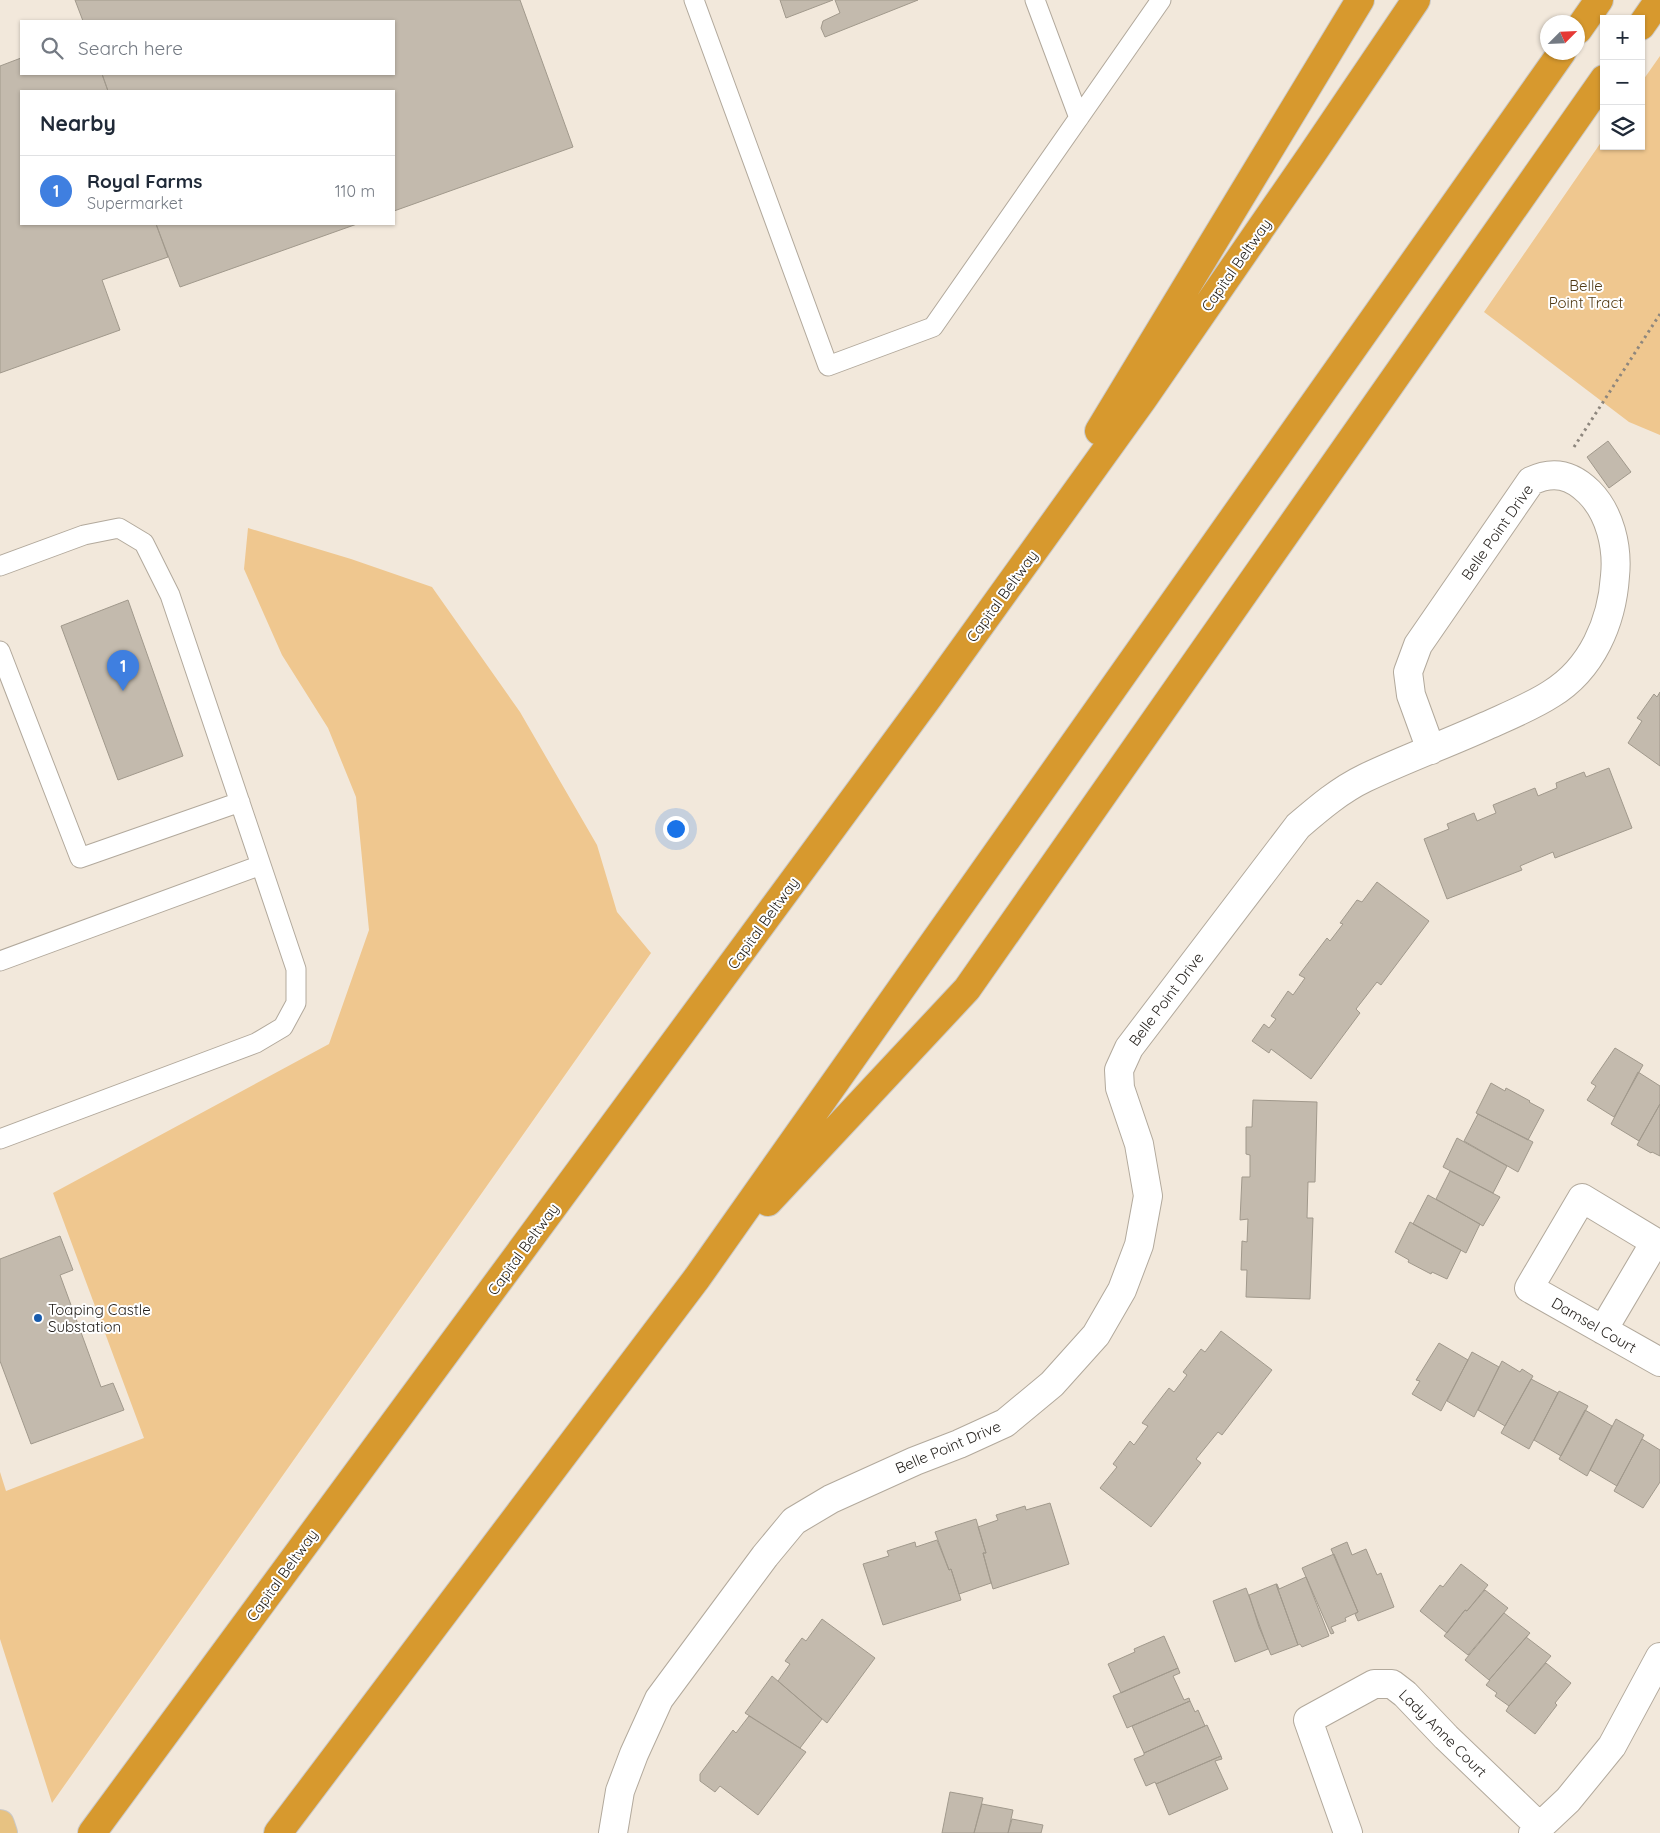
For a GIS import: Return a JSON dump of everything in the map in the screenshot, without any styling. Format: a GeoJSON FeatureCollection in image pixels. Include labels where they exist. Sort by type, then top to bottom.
{"type":"FeatureCollection","features":[{"type":"Feature","properties":{"kind":"highway"},"geometry":{"type":"LineString","coordinates":[[928,698],[1126,388],[1360,0]]}},
{"type":"Feature","properties":{"kind":"highway","name":"Capital Beltway"},"geometry":{"type":"LineString","coordinates":[[92,1833],[928,698],[1143,399],[1416,0]]}},
{"type":"Feature","properties":{"kind":"highway"},"geometry":{"type":"LineString","coordinates":[[1585,20],[1599,0]]}},
{"type":"Feature","properties":{"kind":"highway"},"geometry":{"type":"LineString","coordinates":[[1645,20],[1659,0]]}},
{"type":"Feature","properties":{"kind":"highway"},"geometry":{"type":"LineString","coordinates":[[278,1833],[697,1278],[1556,60]]}},
{"type":"Feature","properties":{"kind":"highway"},"geometry":{"type":"LineString","coordinates":[[697,1278],[966,989],[1600,85]]}},
{"type":"Feature","properties":{"kind":"main road"},"geometry":{"type":"LineString","coordinates":[[0,1824],[3,1833]]}},
{"type":"Feature","properties":{"kind":"street","name":"Belle Point Drive"},"geometry":{"type":"LineString","coordinates":[[613,1833],[620,1791],[634,1754],[659,1700],[765,1556],[794,1521],[831,1498],[1005,1423],[1052,1384],[1096,1335],[1122,1290],[1136,1254],[1148,1196],[1140,1144],[1120,1088],[1119,1070],[1128,1048],[1298,826],[1328,800],[1364,778],[1431,750],[1526,708],[1553,693],[1576,673],[1594,650],[1606,624],[1614,593],[1616,560],[1612,535],[1604,513],[1593,496],[1579,482],[1568,477],[1556,475],[1543,475],[1532,481],[1418,645],[1408,672],[1411,695],[1431,750]]}},
{"type":"Feature","properties":{"kind":"street","name":"Damsel Court"},"geometry":{"type":"LineString","coordinates":[[1603,1330],[1655,1242],[1582,1198],[1529,1288],[1603,1330],[1660,1362]]}},
{"type":"Feature","properties":{"kind":"street"},"geometry":{"type":"LineString","coordinates":[[1536,1830],[1568,1800],[1612,1746],[1660,1657]]}},
{"type":"Feature","properties":{"kind":"street","name":"Lady Anne Court"},"geometry":{"type":"LineString","coordinates":[[1348,1833],[1308,1720],[1374,1684],[1384,1683],[1392,1684],[1405,1694],[1536,1830]]}},
{"type":"Feature","properties":{"kind":"lane"},"geometry":{"type":"LineString","coordinates":[[694,0],[828,366],[933,327],[1161,0]]}},
{"type":"Feature","properties":{"kind":"lane"},"geometry":{"type":"LineString","coordinates":[[1035,0],[1079,118]]}},
{"type":"Feature","properties":{"kind":"lane"},"geometry":{"type":"LineString","coordinates":[[0,566],[84,535],[119,528],[144,543],[170,595],[296,969],[296,1003],[283,1027],[256,1043],[0,1139]]}},
{"type":"Feature","properties":{"kind":"lane"},"geometry":{"type":"LineString","coordinates":[[0,651],[80,858],[240,802]]}},
{"type":"Feature","properties":{"kind":"lane"},"geometry":{"type":"LineString","coordinates":[[0,961],[261,865]]}},
{"type":"Feature","properties":{"kind":"path"},"geometry":{"type":"LineString","coordinates":[[1556,475],[1660,314]]}},
{"type":"Feature","properties":{"kind":"green space","name":"Belle Point Tract"},"geometry":{"type":"Polygon","coordinates":[[[1660,56],[1660,435],[1629,422],[1484,312],[1600,144],[1600,150],[1645,150],[1645,77],[1660,56]]]}},
{"type":"Feature","properties":{"kind":"green space"},"geometry":{"type":"Polygon","coordinates":[[[248,528],[351,559],[432,587],[520,712],[597,845],[617,912],[651,953],[52,1803],[0,1639],[0,1472],[6,1491],[144,1438],[53,1193],[329,1044],[369,930],[356,797],[328,728],[282,655],[244,569],[248,528]]]}},
{"type":"Feature","properties":{"kind":"building"},"geometry":{"type":"Polygon","coordinates":[[[75,0],[520,0],[573,147],[395,211],[395,90],[108,90],[102,75],[395,75],[395,20],[83,20],[75,0]]]}},
{"type":"Feature","properties":{"kind":"building"},"geometry":{"type":"Polygon","coordinates":[[[780,0],[833,0],[786,18],[780,0]]]}},
{"type":"Feature","properties":{"kind":"building"},"geometry":{"type":"Polygon","coordinates":[[[835,0],[918,0],[825,37],[821,28],[823,21],[840,13],[835,0]]]}},
{"type":"Feature","properties":{"kind":"building"},"geometry":{"type":"Polygon","coordinates":[[[20,58],[20,75],[102,75],[108,90],[20,90],[20,225],[156,225],[168,257],[102,280],[120,330],[0,373],[0,66],[20,58]]]}},
{"type":"Feature","properties":{"kind":"building"},"geometry":{"type":"Polygon","coordinates":[[[156,225],[354,225],[180,287],[156,225]]]}},
{"type":"Feature","properties":{"kind":"building"},"geometry":{"type":"Polygon","coordinates":[[[1608,441],[1631,472],[1609,488],[1587,457],[1608,441]]]}},
{"type":"Feature","properties":{"kind":"building"},"geometry":{"type":"Polygon","coordinates":[[[128,600],[183,756],[118,780],[61,626],[128,600]]]}},
{"type":"Feature","properties":{"kind":"building"},"geometry":{"type":"Polygon","coordinates":[[[1660,692],[1660,766],[1628,743],[1642,721],[1637,718],[1654,694],[1657,697],[1660,692]]]}},
{"type":"Feature","properties":{"kind":"building"},"geometry":{"type":"Polygon","coordinates":[[[1609,768],[1632,828],[1555,858],[1553,852],[1520,866],[1522,870],[1447,899],[1424,839],[1449,829],[1447,824],[1474,813],[1477,821],[1496,813],[1493,805],[1535,788],[1538,796],[1557,788],[1556,783],[1584,772],[1586,777],[1609,768]]]}},
{"type":"Feature","properties":{"kind":"building"},"geometry":{"type":"Polygon","coordinates":[[[1377,882],[1429,921],[1381,985],[1377,982],[1356,1009],[1360,1013],[1311,1079],[1271,1049],[1269,1053],[1252,1041],[1264,1024],[1269,1028],[1276,1019],[1271,1016],[1288,991],[1293,995],[1305,978],[1299,975],[1327,938],[1330,941],[1343,924],[1340,923],[1357,900],[1362,902],[1377,882]]]}},
{"type":"Feature","properties":{"kind":"building"},"geometry":{"type":"Polygon","coordinates":[[[1615,1048],[1643,1065],[1614,1117],[1587,1100],[1596,1086],[1591,1083],[1615,1048]]]}},
{"type":"Feature","properties":{"kind":"building"},"geometry":{"type":"Polygon","coordinates":[[[1638,1072],[1660,1086],[1660,1104],[1639,1141],[1611,1124],[1638,1072]]]}},
{"type":"Feature","properties":{"kind":"building"},"geometry":{"type":"Polygon","coordinates":[[[1491,1083],[1505,1091],[1506,1088],[1544,1110],[1528,1140],[1476,1113],[1491,1083]]]}},
{"type":"Feature","properties":{"kind":"building"},"geometry":{"type":"Polygon","coordinates":[[[1253,1100],[1317,1102],[1315,1182],[1308,1182],[1307,1218],[1313,1218],[1310,1299],[1246,1297],[1247,1270],[1241,1270],[1242,1241],[1247,1242],[1248,1219],[1240,1220],[1242,1177],[1250,1177],[1250,1155],[1246,1154],[1246,1127],[1252,1127],[1253,1100]]]}},
{"type":"Feature","properties":{"kind":"building"},"geometry":{"type":"Polygon","coordinates":[[[1660,1104],[1660,1156],[1637,1145],[1660,1104]]]}},
{"type":"Feature","properties":{"kind":"building"},"geometry":{"type":"Polygon","coordinates":[[[1478,1114],[1533,1142],[1518,1172],[1464,1141],[1478,1114]]]}},
{"type":"Feature","properties":{"kind":"building"},"geometry":{"type":"Polygon","coordinates":[[[1457,1138],[1507,1166],[1493,1193],[1443,1167],[1457,1138]]]}},
{"type":"Feature","properties":{"kind":"building"},"geometry":{"type":"Polygon","coordinates":[[[1450,1171],[1500,1197],[1483,1226],[1436,1199],[1450,1171]]]}},
{"type":"Feature","properties":{"kind":"building"},"geometry":{"type":"Polygon","coordinates":[[[1428,1195],[1480,1224],[1466,1253],[1413,1224],[1428,1195]]]}},
{"type":"Feature","properties":{"kind":"building"},"geometry":{"type":"Polygon","coordinates":[[[1410,1222],[1461,1250],[1447,1279],[1432,1272],[1431,1274],[1408,1262],[1409,1260],[1395,1252],[1410,1222]]]}},
{"type":"Feature","properties":{"kind":"building","name":"Toaping Castle Substation"},"geometry":{"type":"Polygon","coordinates":[[[60,1236],[73,1270],[60,1275],[101,1387],[113,1383],[124,1410],[31,1444],[0,1361],[0,1259],[60,1236]]]}},
{"type":"Feature","properties":{"kind":"building"},"geometry":{"type":"Polygon","coordinates":[[[1221,1331],[1272,1370],[1222,1435],[1218,1432],[1196,1459],[1201,1463],[1151,1527],[1100,1488],[1117,1467],[1113,1464],[1130,1441],[1134,1445],[1148,1426],[1142,1423],[1169,1388],[1174,1392],[1187,1375],[1183,1372],[1201,1349],[1205,1352],[1221,1331]]]}},
{"type":"Feature","properties":{"kind":"building"},"geometry":{"type":"Polygon","coordinates":[[[1439,1343],[1468,1360],[1441,1411],[1412,1394],[1420,1381],[1416,1380],[1439,1343]]]}},
{"type":"Feature","properties":{"kind":"building"},"geometry":{"type":"Polygon","coordinates":[[[1472,1352],[1499,1367],[1474,1417],[1447,1401],[1472,1352]]]}},
{"type":"Feature","properties":{"kind":"building"},"geometry":{"type":"Polygon","coordinates":[[[1502,1361],[1520,1372],[1522,1369],[1533,1376],[1505,1426],[1478,1410],[1502,1361]]]}},
{"type":"Feature","properties":{"kind":"building"},"geometry":{"type":"Polygon","coordinates":[[[1531,1379],[1558,1393],[1529,1449],[1501,1433],[1531,1379]]]}},
{"type":"Feature","properties":{"kind":"building"},"geometry":{"type":"Polygon","coordinates":[[[1559,1391],[1588,1406],[1561,1456],[1534,1440],[1559,1391]]]}},
{"type":"Feature","properties":{"kind":"building"},"geometry":{"type":"Polygon","coordinates":[[[1585,1410],[1612,1426],[1587,1476],[1559,1459],[1585,1410]]]}},
{"type":"Feature","properties":{"kind":"building"},"geometry":{"type":"Polygon","coordinates":[[[1616,1419],[1644,1435],[1617,1486],[1590,1470],[1616,1419]]]}},
{"type":"Feature","properties":{"kind":"building"},"geometry":{"type":"Polygon","coordinates":[[[1642,1439],[1660,1450],[1660,1482],[1643,1508],[1614,1491],[1642,1439]]]}},
{"type":"Feature","properties":{"kind":"building"},"geometry":{"type":"Polygon","coordinates":[[[1050,1503],[1069,1564],[993,1589],[983,1553],[986,1553],[978,1527],[998,1520],[996,1515],[1025,1506],[1026,1510],[1050,1503]]]}},
{"type":"Feature","properties":{"kind":"building"},"geometry":{"type":"Polygon","coordinates":[[[976,1519],[986,1553],[983,1553],[991,1583],[959,1594],[951,1569],[949,1570],[935,1532],[976,1519]]]}},
{"type":"Feature","properties":{"kind":"building"},"geometry":{"type":"Polygon","coordinates":[[[937,1540],[949,1570],[951,1569],[961,1600],[883,1625],[863,1564],[889,1556],[887,1551],[915,1542],[916,1547],[937,1540]]]}},
{"type":"Feature","properties":{"kind":"building"},"geometry":{"type":"Polygon","coordinates":[[[1347,1542],[1352,1555],[1366,1549],[1377,1575],[1381,1573],[1394,1607],[1358,1621],[1355,1614],[1358,1612],[1331,1549],[1347,1542]]]}},
{"type":"Feature","properties":{"kind":"building"},"geometry":{"type":"Polygon","coordinates":[[[1334,1554],[1358,1612],[1345,1618],[1346,1621],[1331,1627],[1334,1633],[1331,1634],[1302,1568],[1334,1554]]]}},
{"type":"Feature","properties":{"kind":"building"},"geometry":{"type":"Polygon","coordinates":[[[1461,1564],[1488,1585],[1447,1633],[1420,1611],[1440,1585],[1443,1587],[1461,1564]]]}},
{"type":"Feature","properties":{"kind":"building"},"geometry":{"type":"Polygon","coordinates":[[[1306,1577],[1329,1636],[1302,1647],[1300,1644],[1298,1645],[1276,1584],[1279,1589],[1306,1577]]]}},
{"type":"Feature","properties":{"kind":"building"},"geometry":{"type":"Polygon","coordinates":[[[1276,1584],[1298,1645],[1271,1655],[1259,1627],[1249,1595],[1276,1584]]]}},
{"type":"Feature","properties":{"kind":"building"},"geometry":{"type":"Polygon","coordinates":[[[1246,1588],[1268,1649],[1235,1662],[1213,1601],[1246,1588]]]}},
{"type":"Feature","properties":{"kind":"building"},"geometry":{"type":"Polygon","coordinates":[[[1485,1590],[1508,1608],[1468,1655],[1444,1636],[1465,1610],[1467,1611],[1485,1590]]]}},
{"type":"Feature","properties":{"kind":"building"},"geometry":{"type":"Polygon","coordinates":[[[1504,1613],[1530,1633],[1489,1680],[1465,1660],[1504,1613]]]}},
{"type":"Feature","properties":{"kind":"building"},"geometry":{"type":"Polygon","coordinates":[[[822,1619],[875,1658],[827,1723],[778,1681],[790,1664],[785,1661],[802,1638],[806,1641],[822,1619]]]}},
{"type":"Feature","properties":{"kind":"building"},"geometry":{"type":"Polygon","coordinates":[[[1164,1636],[1178,1668],[1121,1693],[1108,1664],[1135,1652],[1134,1649],[1164,1636]]]}},
{"type":"Feature","properties":{"kind":"building"},"geometry":{"type":"Polygon","coordinates":[[[1526,1637],[1551,1656],[1509,1706],[1495,1696],[1497,1693],[1486,1685],[1526,1637]]]}},
{"type":"Feature","properties":{"kind":"building"},"geometry":{"type":"Polygon","coordinates":[[[1546,1663],[1571,1683],[1555,1703],[1557,1705],[1535,1734],[1506,1711],[1546,1663]]]}},
{"type":"Feature","properties":{"kind":"building"},"geometry":{"type":"Polygon","coordinates":[[[1178,1668],[1180,1673],[1173,1676],[1184,1700],[1189,1698],[1190,1701],[1127,1728],[1113,1696],[1178,1668]]]}},
{"type":"Feature","properties":{"kind":"building"},"geometry":{"type":"Polygon","coordinates":[[[772,1676],[822,1719],[800,1748],[745,1713],[772,1676]]]}},
{"type":"Feature","properties":{"kind":"building"},"geometry":{"type":"Polygon","coordinates":[[[1190,1701],[1195,1712],[1198,1710],[1205,1726],[1144,1753],[1132,1726],[1190,1701]]]}},
{"type":"Feature","properties":{"kind":"building"},"geometry":{"type":"Polygon","coordinates":[[[749,1716],[806,1752],[758,1815],[720,1786],[715,1792],[700,1781],[700,1774],[733,1730],[736,1733],[749,1716]]]}},
{"type":"Feature","properties":{"kind":"building"},"geometry":{"type":"Polygon","coordinates":[[[1207,1725],[1221,1756],[1156,1784],[1155,1782],[1146,1786],[1134,1759],[1207,1725]]]}},
{"type":"Feature","properties":{"kind":"building"},"geometry":{"type":"Polygon","coordinates":[[[1221,1756],[1222,1759],[1215,1761],[1228,1789],[1169,1815],[1156,1784],[1221,1756]]]}},
{"type":"Feature","properties":{"kind":"building"},"geometry":{"type":"Polygon","coordinates":[[[950,1792],[983,1798],[974,1833],[942,1833],[950,1792]]]}},
{"type":"Feature","properties":{"kind":"building"},"geometry":{"type":"Polygon","coordinates":[[[982,1804],[1013,1810],[1008,1833],[974,1833],[982,1804]]]}},
{"type":"Feature","properties":{"kind":"building"},"geometry":{"type":"Polygon","coordinates":[[[1012,1819],[1043,1825],[1041,1833],[1008,1833],[1012,1819]]]}},
{"type":"Feature","properties":{"kind":"place","name":"Royal Farms"},"geometry":{"type":"Point","coordinates":[123,691]}},
{"type":"Feature","properties":{"kind":"place","name":"Toaping Castle Substation"},"geometry":{"type":"Point","coordinates":[38,1318]}}]}
